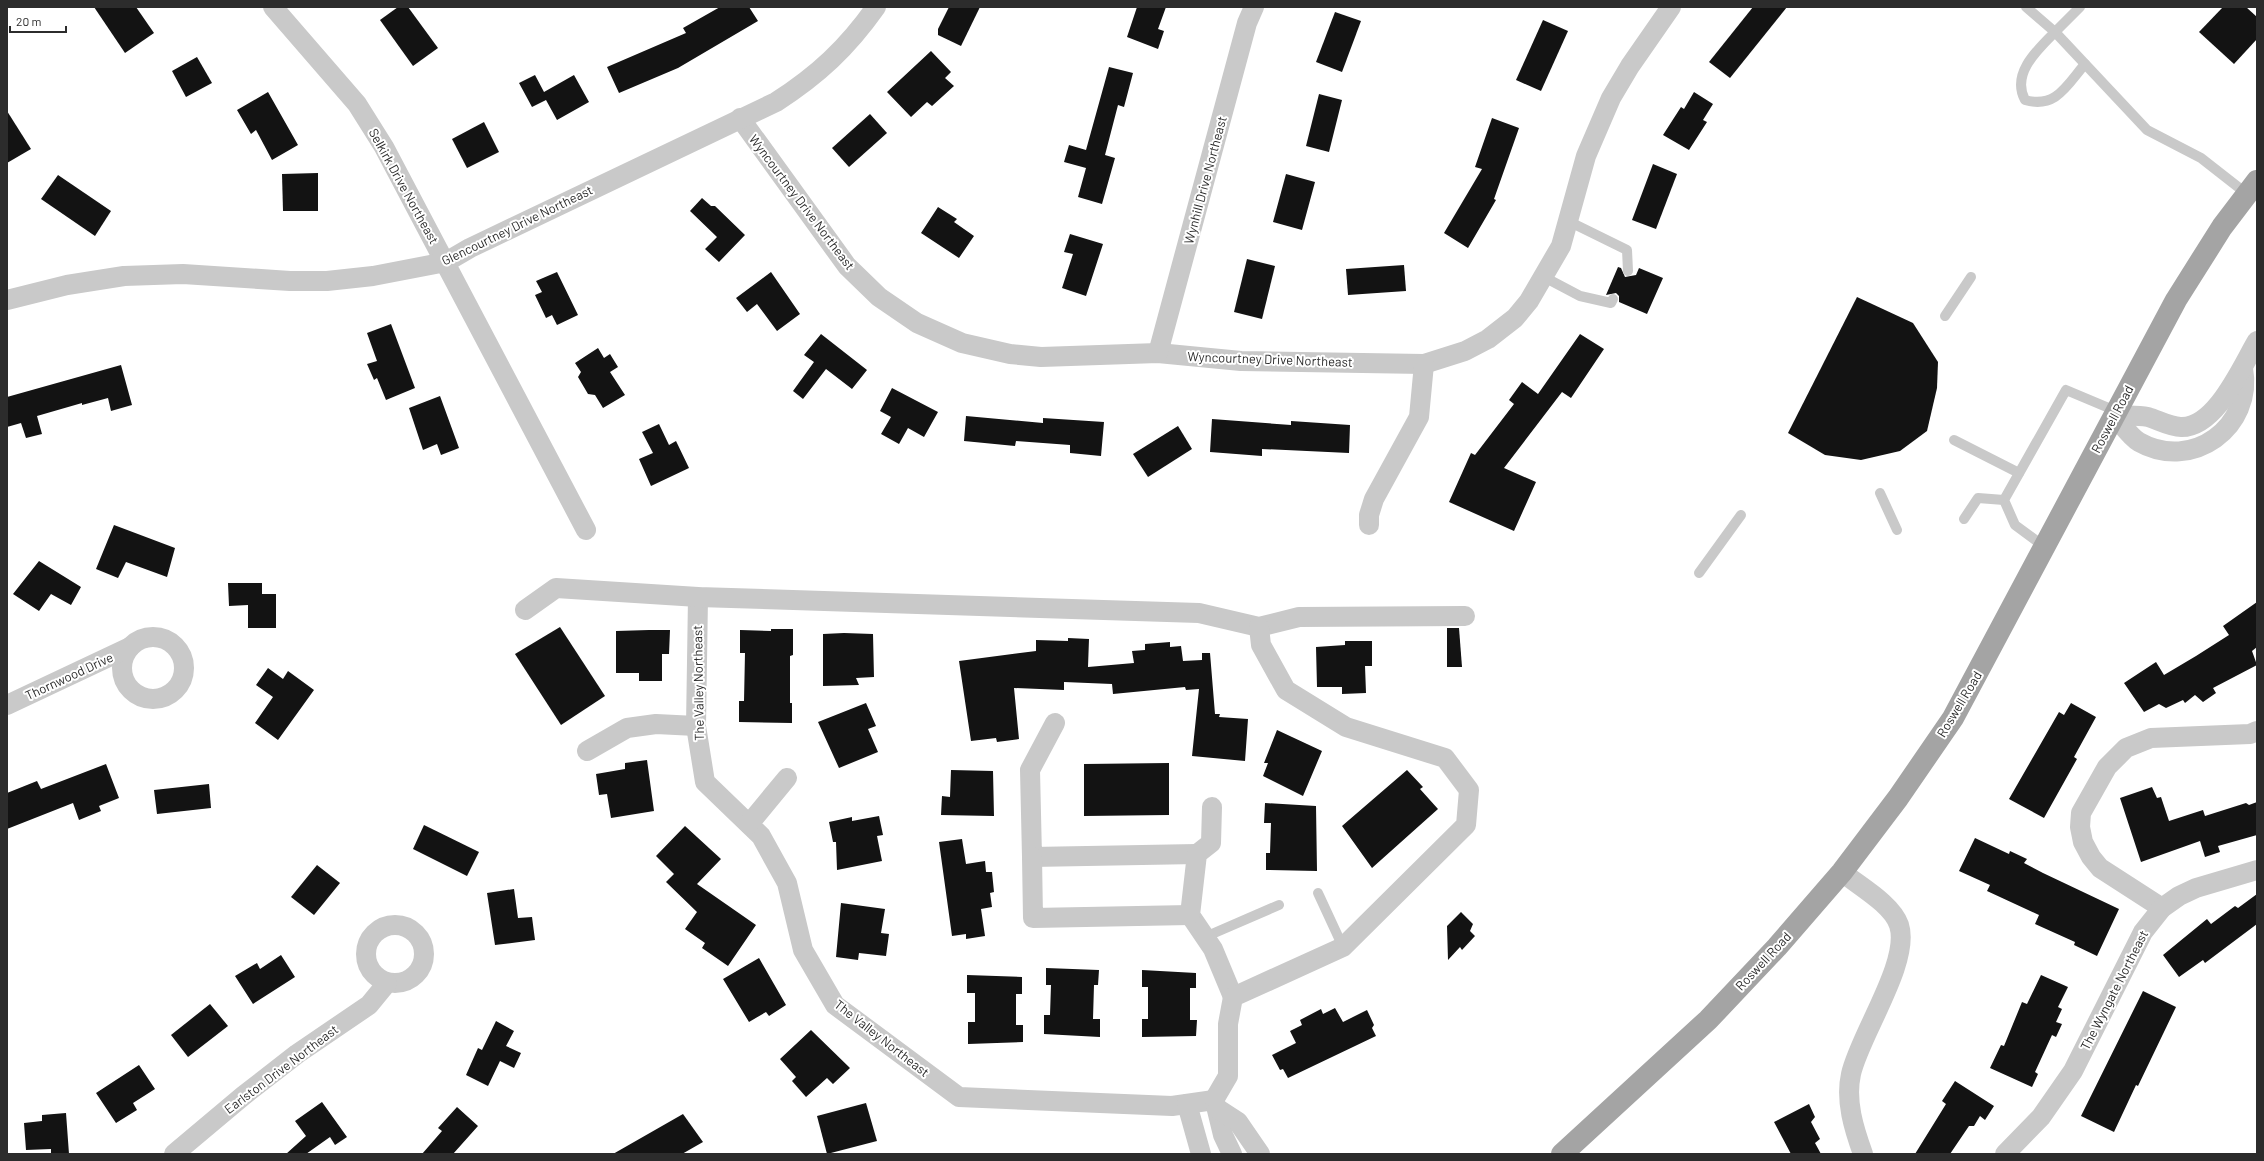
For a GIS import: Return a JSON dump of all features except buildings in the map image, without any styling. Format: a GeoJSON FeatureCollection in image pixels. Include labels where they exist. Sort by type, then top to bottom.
{"type":"FeatureCollection","features":[{"type":"Feature","properties":{"kind":"main road","name":"Roswell Road"},"geometry":{"type":"LineString","coordinates":[[1562,1154],[1708,1020],[1777,947],[1842,872],[1898,798],[1953,718],[2115,413],[2190,277],[2222,227],[2252,188]]}},
{"type":"Feature","properties":{"kind":"street","name":"Selkirk Drive Northeast"},"geometry":{"type":"LineString","coordinates":[[273,7],[357,104],[384,147],[586,530]]}},
{"type":"Feature","properties":{"kind":"street","name":"Glencourtney Drive Northeast"},"geometry":{"type":"LineString","coordinates":[[7,300],[67,285],[124,276],[183,274],[290,281],[327,281],[373,276],[446,262],[470,248],[776,102],[805,83],[835,58],[859,32],[876,7]]}},
{"type":"Feature","properties":{"kind":"street","name":"Wynhill Drive Northeast"},"geometry":{"type":"LineString","coordinates":[[1158,354],[1247,23],[1254,7]]}},
{"type":"Feature","properties":{"kind":"street","name":"Wyncourtney Drive Northeast"},"geometry":{"type":"LineString","coordinates":[[740,118],[847,266],[879,297],[917,323],[962,343],[1010,354],[1041,357],[1158,354],[1242,361],[1424,364],[1466,351],[1488,339],[1515,318],[1529,301],[1561,246],[1586,156],[1611,98],[1630,66],[1671,7]]}},
{"type":"Feature","properties":{"kind":"street"},"geometry":{"type":"LineString","coordinates":[[2115,413],[2147,417],[2181,427],[2198,423],[2212,413],[2243,368],[2257,341]]}},
{"type":"Feature","properties":{"kind":"street"},"geometry":{"type":"LineString","coordinates":[[1369,525],[1369,515],[1374,499],[1419,417],[1424,364]]}},
{"type":"Feature","properties":{"kind":"street"},"geometry":{"type":"LineString","coordinates":[[2115,413],[2138,442],[2149,446],[2176,451],[2202,446],[2225,431],[2240,409],[2245,382],[2243,368]]}},
{"type":"Feature","properties":{"kind":"street"},"geometry":{"type":"LineString","coordinates":[[525,610],[556,588],[698,597],[1199,613],[1259,627],[1299,617],[1466,616]]}},
{"type":"Feature","properties":{"kind":"street","name":"The Valley Northeast"},"geometry":{"type":"LineString","coordinates":[[698,597],[696,726],[704,782],[761,836],[787,883],[803,950],[835,1005],[959,1097],[1172,1106],[1187,1104],[1216,1105]]}},
{"type":"Feature","properties":{"kind":"street"},"geometry":{"type":"LineString","coordinates":[[1233,997],[1344,947],[1466,825],[1469,790],[1446,758],[1346,727],[1286,690],[1262,645],[1259,627]]}},
{"type":"Feature","properties":{"kind":"street","name":"Thornwood Drive"},"geometry":{"type":"LineString","coordinates":[[7,705],[130,647]]}},
{"type":"Feature","properties":{"kind":"street"},"geometry":{"type":"LineString","coordinates":[[1055,722],[1030,770],[1033,918],[1190,915]]}},
{"type":"Feature","properties":{"kind":"street"},"geometry":{"type":"LineString","coordinates":[[587,752],[627,728],[656,724],[696,726]]}},
{"type":"Feature","properties":{"kind":"street"},"geometry":{"type":"LineString","coordinates":[[2162,908],[2100,868],[2091,857],[2083,842],[2080,827],[2081,813],[2107,767],[2126,748],[2151,738],[2250,734],[2257,732]]}},
{"type":"Feature","properties":{"kind":"street"},"geometry":{"type":"LineString","coordinates":[[749,824],[787,778]]}},
{"type":"Feature","properties":{"kind":"street"},"geometry":{"type":"LineString","coordinates":[[1032,857],[1197,854],[1211,843],[1212,807]]}},
{"type":"Feature","properties":{"kind":"street"},"geometry":{"type":"LineString","coordinates":[[1197,854],[1190,915],[1213,949],[1233,997],[1228,1024],[1228,1076],[1216,1105],[1222,1136],[1232,1154]]}},
{"type":"Feature","properties":{"kind":"street","name":"The Wyngate Northeast"},"geometry":{"type":"LineString","coordinates":[[2005,1154],[2041,1117],[2073,1071],[2143,932],[2162,908],[2179,896],[2196,888],[2257,870]]}},
{"type":"Feature","properties":{"kind":"street"},"geometry":{"type":"LineString","coordinates":[[1842,872],[1890,910],[1899,925],[1901,940],[1900,951],[1885,993],[1851,1073],[1849,1092],[1854,1126],[1863,1154]]}},
{"type":"Feature","properties":{"kind":"street","name":"Earlston Drive Northeast"},"geometry":{"type":"LineString","coordinates":[[174,1154],[285,1064],[369,1005],[387,982]]}},
{"type":"Feature","properties":{"kind":"street"},"geometry":{"type":"LineString","coordinates":[[1187,1104],[1201,1154]]}},
{"type":"Feature","properties":{"kind":"street"},"geometry":{"type":"LineString","coordinates":[[1216,1105],[1238,1122],[1260,1154]]}},
{"type":"Feature","properties":{"kind":"lane"},"geometry":{"type":"LineString","coordinates":[[2026,7],[2055,32],[2147,130],[2201,158],[2252,188]]}},
{"type":"Feature","properties":{"kind":"lane"},"geometry":{"type":"LineString","coordinates":[[2080,7],[2039,49],[2020,77],[2020,91],[2025,100],[2044,103],[2055,99],[2085,64]]}},
{"type":"Feature","properties":{"kind":"lane"},"geometry":{"type":"LineString","coordinates":[[1568,221],[1627,250],[1628,271]]}},
{"type":"Feature","properties":{"kind":"lane"},"geometry":{"type":"LineString","coordinates":[[1544,277],[1580,296],[1611,303],[1613,299]]}},
{"type":"Feature","properties":{"kind":"lane"},"geometry":{"type":"LineString","coordinates":[[1945,316],[1970,277]]}},
{"type":"Feature","properties":{"kind":"lane"},"geometry":{"type":"LineString","coordinates":[[2004,500],[2066,390],[2115,413]]}},
{"type":"Feature","properties":{"kind":"lane"},"geometry":{"type":"LineString","coordinates":[[1954,440],[2019,473]]}},
{"type":"Feature","properties":{"kind":"lane"},"geometry":{"type":"LineString","coordinates":[[1880,493],[1897,530]]}},
{"type":"Feature","properties":{"kind":"lane"},"geometry":{"type":"LineString","coordinates":[[1964,518],[1978,498],[2004,500]]}},
{"type":"Feature","properties":{"kind":"lane"},"geometry":{"type":"LineString","coordinates":[[2004,500],[2015,525],[2045,547]]}},
{"type":"Feature","properties":{"kind":"lane"},"geometry":{"type":"LineString","coordinates":[[1699,573],[1741,515]]}},
{"type":"Feature","properties":{"kind":"lane"},"geometry":{"type":"LineString","coordinates":[[1318,893],[1344,947]]}},
{"type":"Feature","properties":{"kind":"lane"},"geometry":{"type":"LineString","coordinates":[[1205,937],[1279,905]]}}]}
